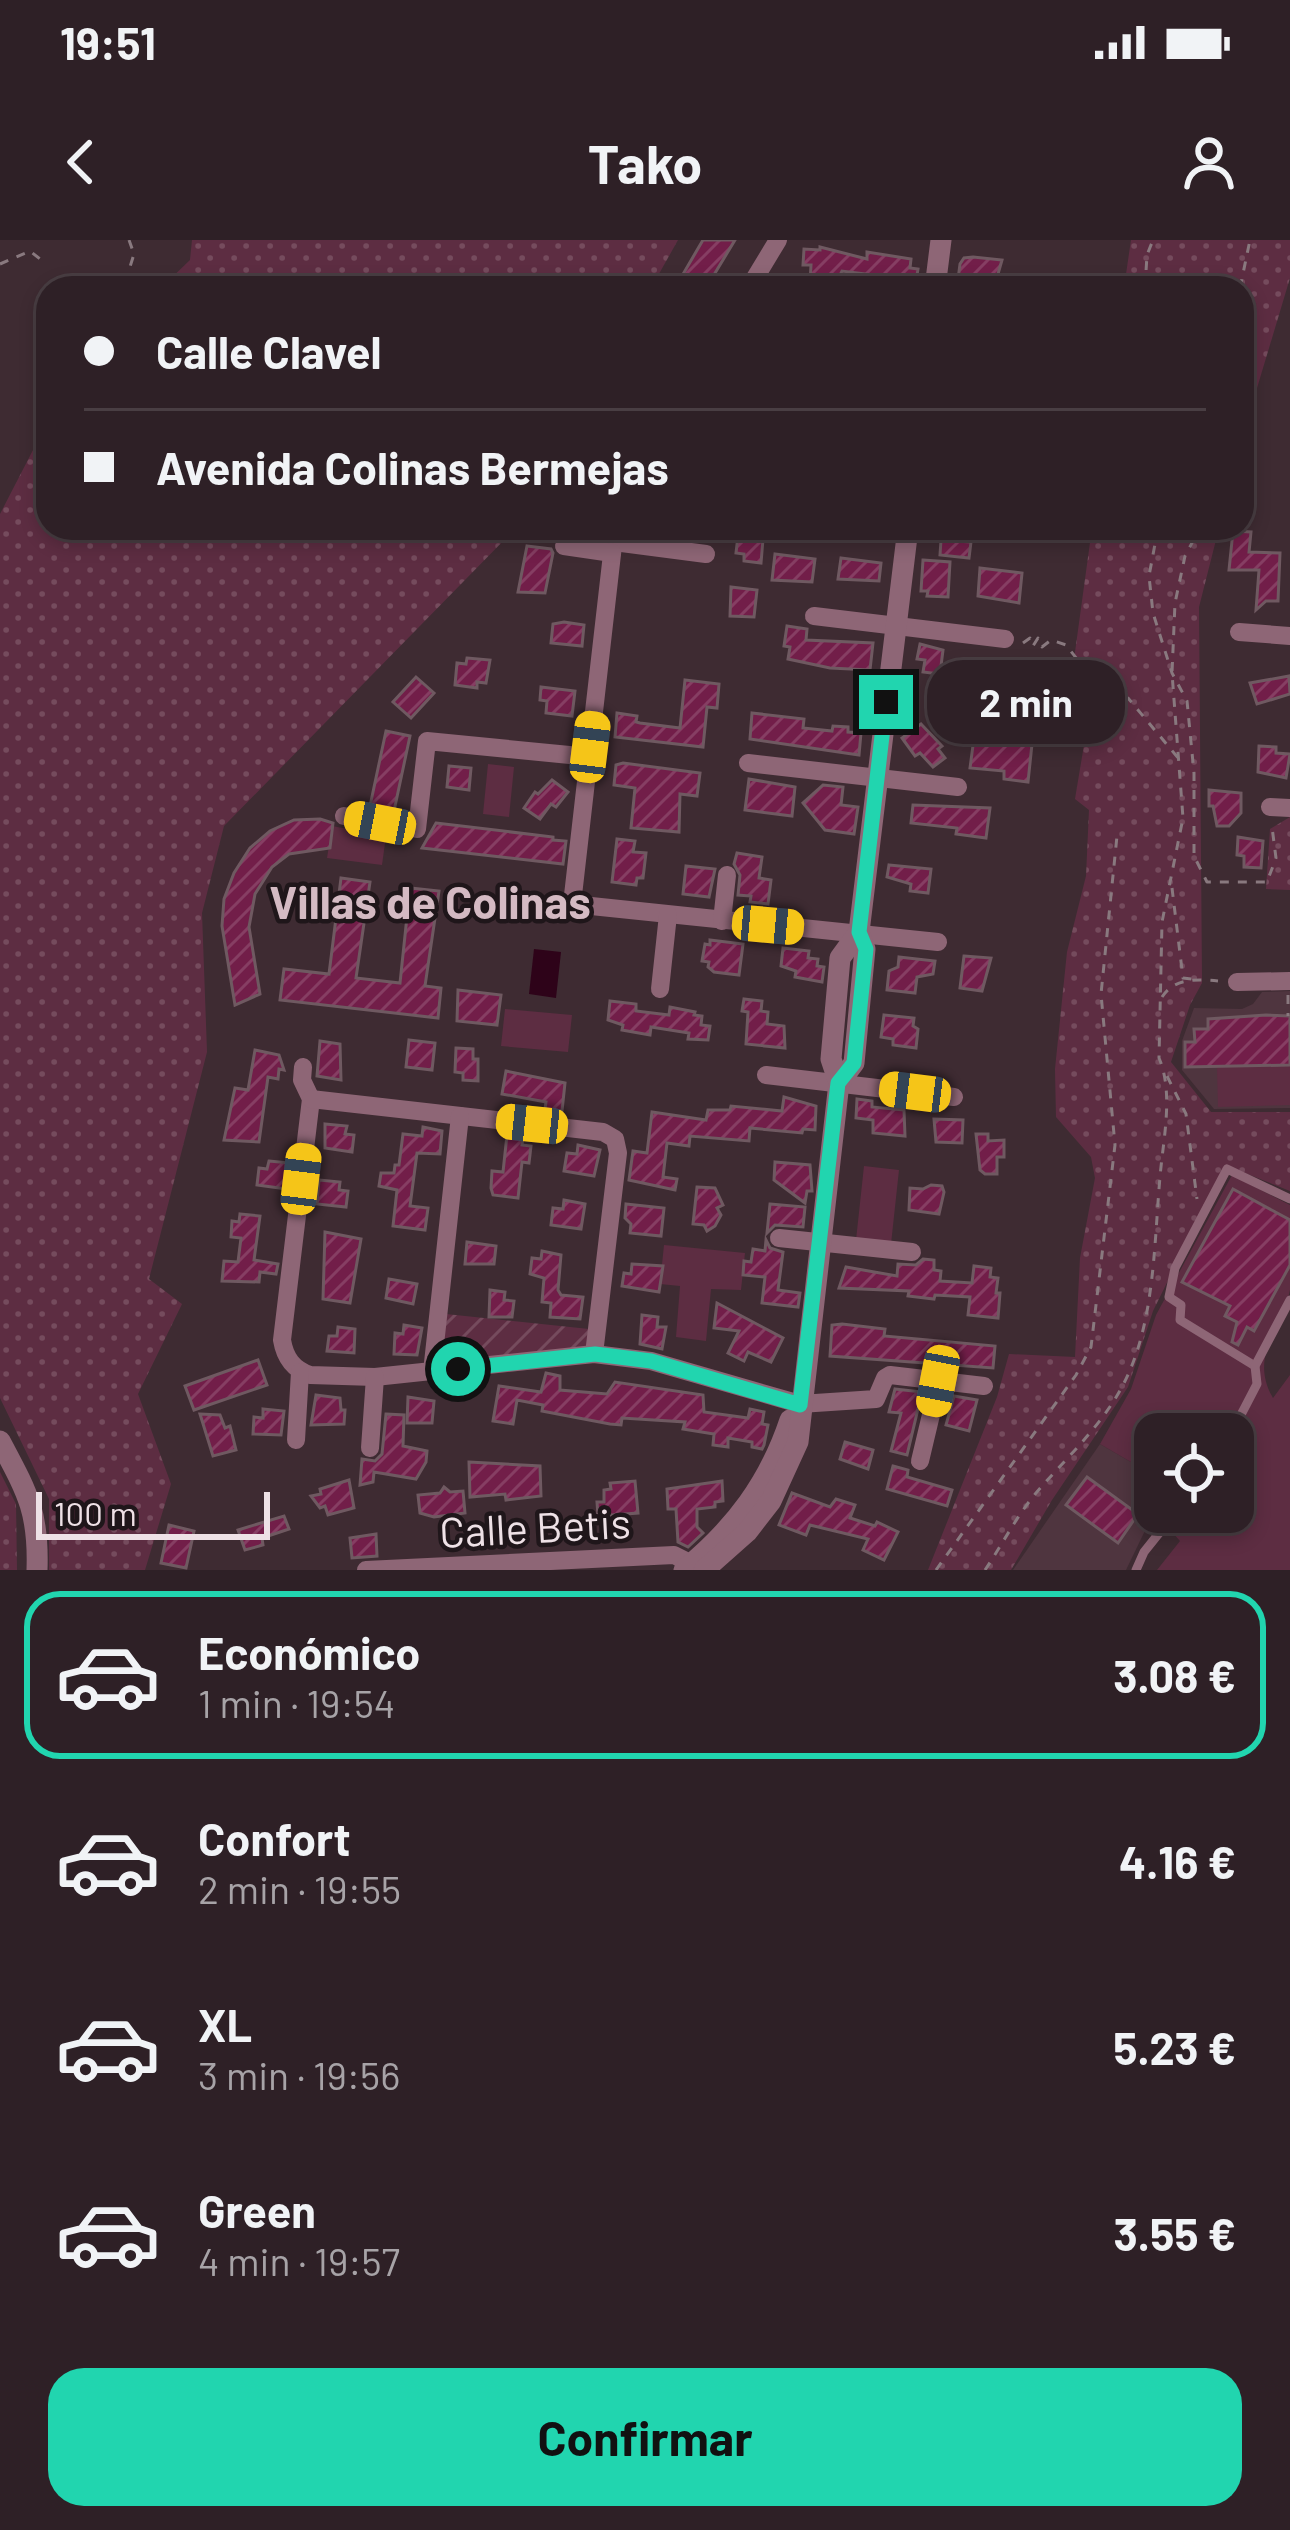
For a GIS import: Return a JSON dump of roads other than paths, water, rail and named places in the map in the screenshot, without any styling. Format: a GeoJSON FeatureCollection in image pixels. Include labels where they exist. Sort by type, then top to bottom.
{"type":"FeatureCollection","features":[{"type":"Feature","properties":{"kind":"street"},"geometry":{"type":"LineString","coordinates":[[756,276],[778,240]]}},
{"type":"Feature","properties":{"kind":"street"},"geometry":{"type":"LineString","coordinates":[[936,276],[940,240]]}},
{"type":"Feature","properties":{"kind":"street"},"geometry":{"type":"LineString","coordinates":[[698,1569],[759,1492],[800,1405],[838,1083],[831,1059],[840,958],[859,932],[906,540]]}},
{"type":"Feature","properties":{"kind":"street"},"geometry":{"type":"LineString","coordinates":[[614,541],[572,904],[938,942]]}},
{"type":"Feature","properties":{"kind":"street"},"geometry":{"type":"LineString","coordinates":[[564,545],[614,541],[706,554]]}},
{"type":"Feature","properties":{"kind":"street"},"geometry":{"type":"LineString","coordinates":[[814,616],[1014,639]]}},
{"type":"Feature","properties":{"kind":"street"},"geometry":{"type":"LineString","coordinates":[[1239,632],[1290,636]]}},
{"type":"Feature","properties":{"kind":"street"},"geometry":{"type":"LineString","coordinates":[[344,816],[417,829],[427,741],[590,757]]}},
{"type":"Feature","properties":{"kind":"street"},"geometry":{"type":"LineString","coordinates":[[748,763],[958,787]]}},
{"type":"Feature","properties":{"kind":"street"},"geometry":{"type":"LineString","coordinates":[[722,921],[727,875]]}},
{"type":"Feature","properties":{"kind":"street"},"geometry":{"type":"LineString","coordinates":[[660,989],[668,915]]}},
{"type":"Feature","properties":{"kind":"street"},"geometry":{"type":"LineString","coordinates":[[1237,982],[1290,982]]}},
{"type":"Feature","properties":{"kind":"street"},"geometry":{"type":"LineString","coordinates":[[303,1067],[302,1080],[311,1099],[282,1340],[284,1351],[300,1372],[375,1377],[595,1354],[651,1361],[800,1405],[876,1399],[890,1375],[984,1386]]}},
{"type":"Feature","properties":{"kind":"street"},"geometry":{"type":"LineString","coordinates":[[766,1075],[954,1096]]}},
{"type":"Feature","properties":{"kind":"street"},"geometry":{"type":"LineString","coordinates":[[311,1099],[604,1132],[615,1139],[618,1154],[595,1354]]}},
{"type":"Feature","properties":{"kind":"street"},"geometry":{"type":"LineString","coordinates":[[432,1372],[460,1116]]}},
{"type":"Feature","properties":{"kind":"street"},"geometry":{"type":"LineString","coordinates":[[779,1238],[912,1252]]}},
{"type":"Feature","properties":{"kind":"street"},"geometry":{"type":"LineString","coordinates":[[296,1440],[300,1372]]}},
{"type":"Feature","properties":{"kind":"street"},"geometry":{"type":"LineString","coordinates":[[370,1448],[375,1377]]}},
{"type":"Feature","properties":{"kind":"street"},"geometry":{"type":"LineString","coordinates":[[920,1460],[938,1381]]}},
{"type":"Feature","properties":{"kind":"street"},"geometry":{"type":"LineString","coordinates":[[0,1441],[31,1500],[37,1570]]}},
{"type":"Feature","properties":{"kind":"street","name":"Calle Betis"},"geometry":{"type":"LineString","coordinates":[[366,1570],[674,1555],[698,1569]]}},
{"type":"Feature","properties":{"kind":"lane"},"geometry":{"type":"LineString","coordinates":[[1255,1366],[1180,1320],[1181,1305],[1169,1297],[1175,1268],[1227,1169],[1290,1199]]}},
{"type":"Feature","properties":{"kind":"lane"},"geometry":{"type":"LineString","coordinates":[[1242,1413],[1257,1384],[1255,1366],[1290,1300]]}},
{"type":"Feature","properties":{"kind":"lane"},"geometry":{"type":"LineString","coordinates":[[1136,1570],[1159,1533]]}},
{"type":"Feature","properties":{"kind":"district","name":"Villas de Colinas"},"geometry":{"type":"Point","coordinates":[430,901]}}]}
